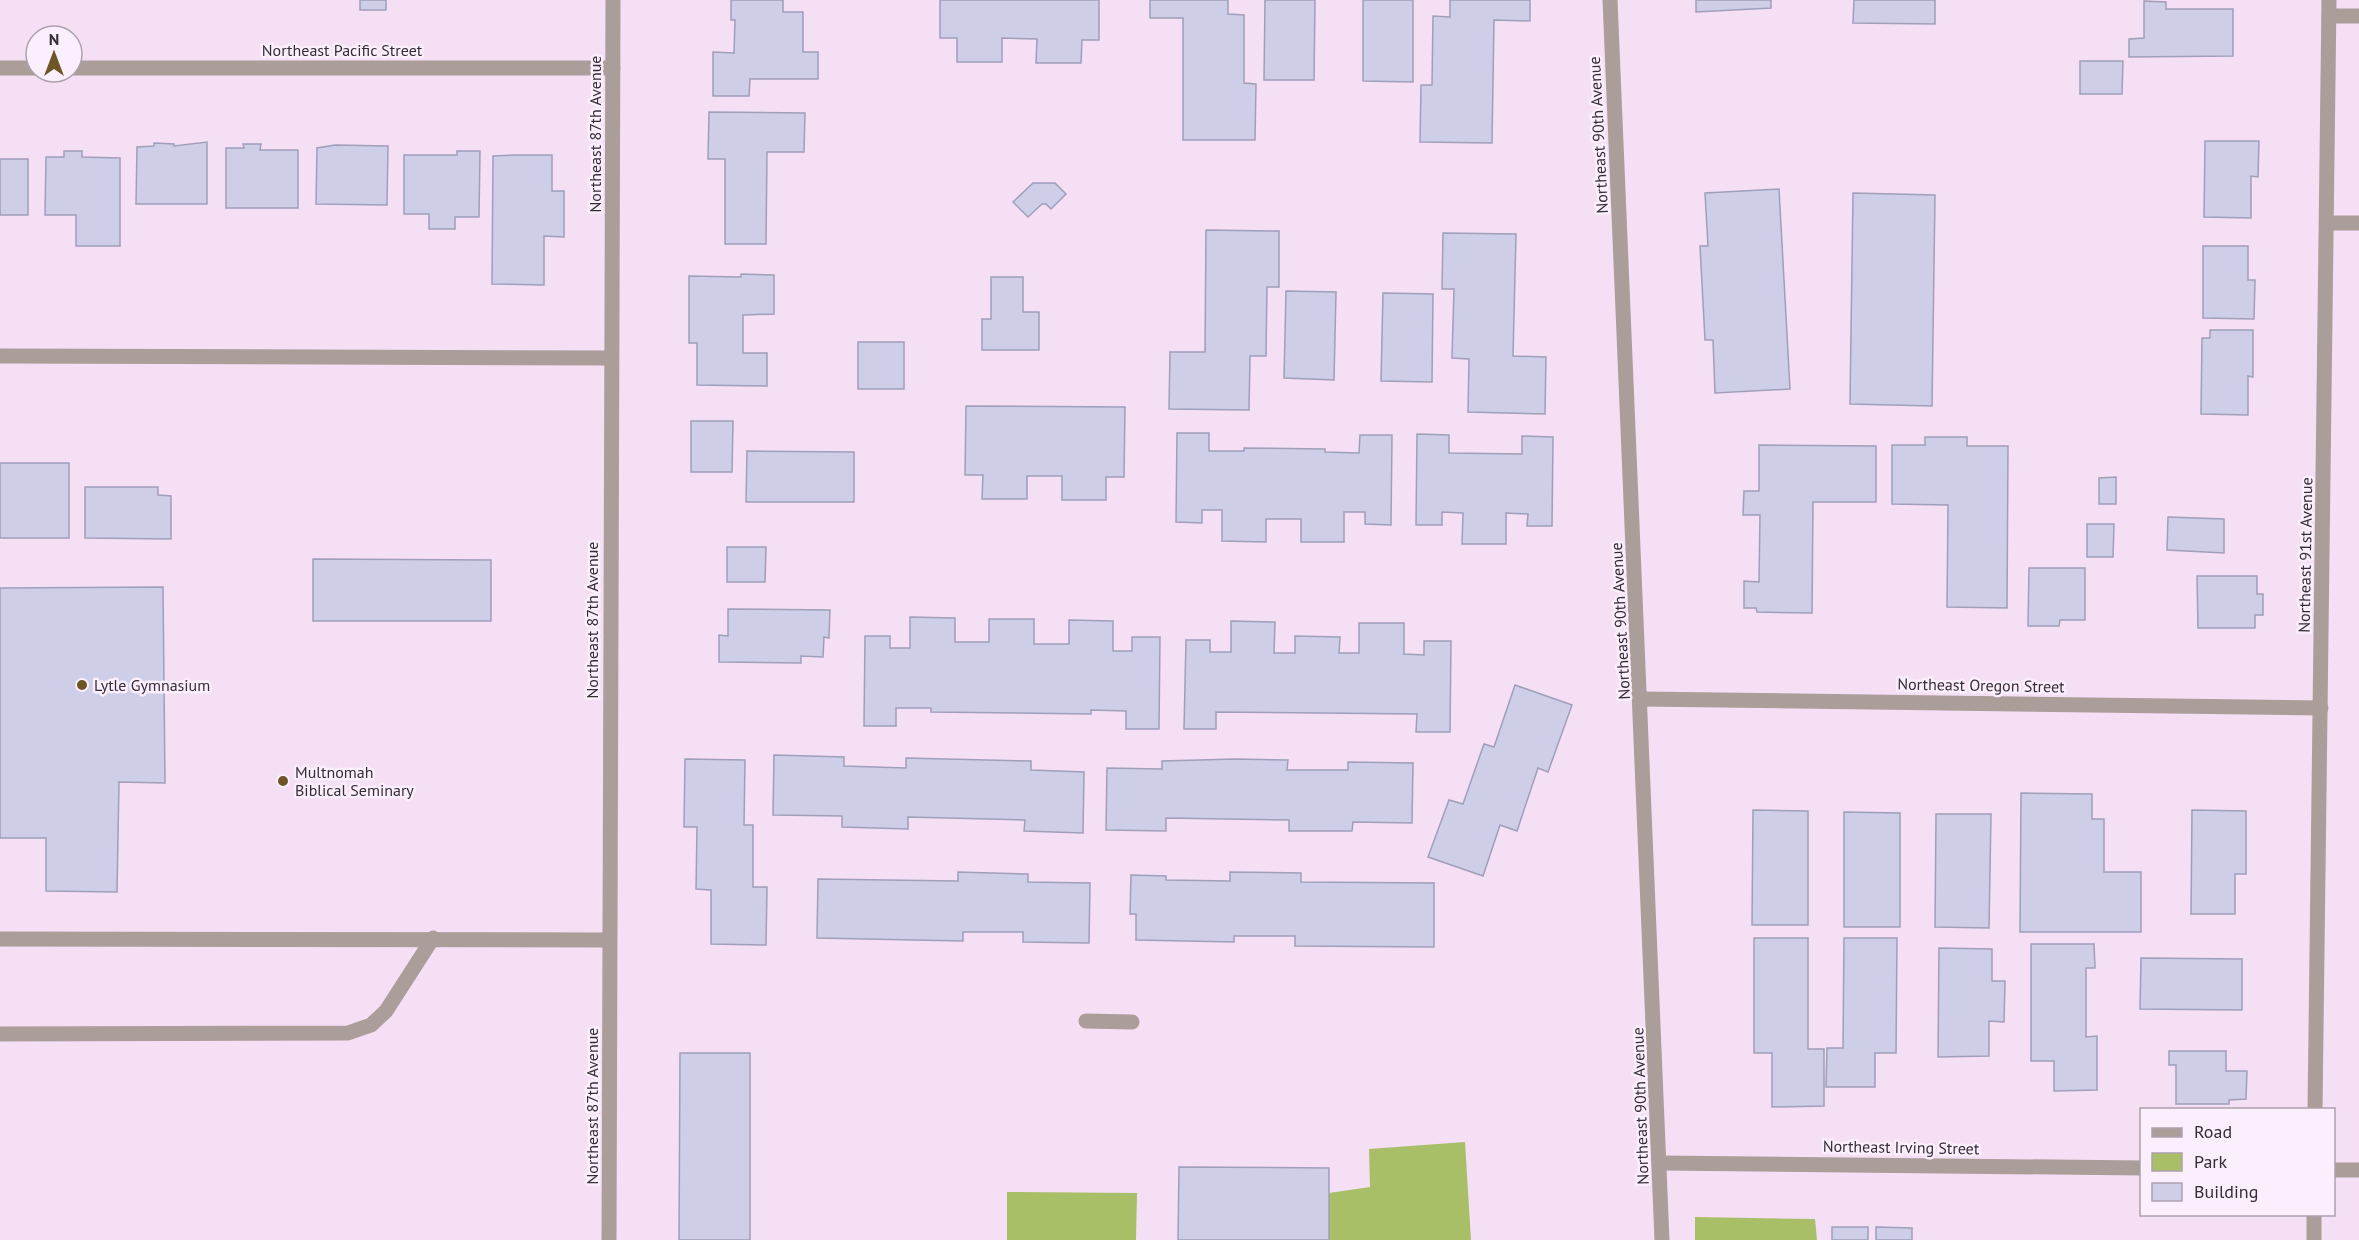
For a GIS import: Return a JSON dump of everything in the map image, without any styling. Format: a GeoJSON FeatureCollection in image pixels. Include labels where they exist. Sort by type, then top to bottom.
{"type":"FeatureCollection","features":[{"type":"Feature","properties":{"kind":"street","name":"Northeast 87th Avenue"},"geometry":{"type":"LineString","coordinates":[[609,1240],[614,0]]}},
{"type":"Feature","properties":{"kind":"street","name":"Northeast 90th Avenue"},"geometry":{"type":"LineString","coordinates":[[1610,0],[1661,1162],[1662,1240]]}},
{"type":"Feature","properties":{"kind":"street"},"geometry":{"type":"LineString","coordinates":[[2329,8],[2359,16]]}},
{"type":"Feature","properties":{"kind":"street","name":"Northeast 91st Avenue"},"geometry":{"type":"LineString","coordinates":[[2315,1108],[2329,8]]}},
{"type":"Feature","properties":{"kind":"street"},"geometry":{"type":"LineString","coordinates":[[0,68],[24,68]]}},
{"type":"Feature","properties":{"kind":"street","name":"Northeast Pacific Street"},"geometry":{"type":"LineString","coordinates":[[84,68],[613,69]]}},
{"type":"Feature","properties":{"kind":"street"},"geometry":{"type":"LineString","coordinates":[[2327,223],[2359,223]]}},
{"type":"Feature","properties":{"kind":"street"},"geometry":{"type":"LineString","coordinates":[[0,356],[611,358]]}},
{"type":"Feature","properties":{"kind":"street","name":"Northeast Oregon Street"},"geometry":{"type":"LineString","coordinates":[[1641,699],[2321,708]]}},
{"type":"Feature","properties":{"kind":"street"},"geometry":{"type":"LineString","coordinates":[[0,1034],[348,1033],[371,1025],[387,1011],[433,938]]}},
{"type":"Feature","properties":{"kind":"street"},"geometry":{"type":"LineString","coordinates":[[0,939],[609,940]]}},
{"type":"Feature","properties":{"kind":"street"},"geometry":{"type":"LineString","coordinates":[[1086,1021],[1132,1022]]}},
{"type":"Feature","properties":{"kind":"street","name":"Northeast Irving Street"},"geometry":{"type":"LineString","coordinates":[[1661,1162],[2140,1168]]}},
{"type":"Feature","properties":{"kind":"street"},"geometry":{"type":"LineString","coordinates":[[2335,1170],[2359,1170]]}},
{"type":"Feature","properties":{"kind":"street"},"geometry":{"type":"LineString","coordinates":[[2314,1216],[2314,1240]]}},
{"type":"Feature","properties":{"kind":"green space"},"geometry":{"type":"Polygon","coordinates":[[[1465,1142],[1471,1240],[1329,1240],[1329,1193],[1370,1187],[1369,1149],[1465,1142]]]}},
{"type":"Feature","properties":{"kind":"green space"},"geometry":{"type":"Polygon","coordinates":[[[1007,1192],[1137,1193],[1136,1240],[1007,1240],[1007,1192]]]}},
{"type":"Feature","properties":{"kind":"green space"},"geometry":{"type":"Polygon","coordinates":[[[1695,1217],[1815,1219],[1817,1240],[1695,1240],[1695,1217]]]}},
{"type":"Feature","properties":{"kind":"building"},"geometry":{"type":"Polygon","coordinates":[[[360,0],[386,0],[386,10],[360,10],[360,0]]]}},
{"type":"Feature","properties":{"kind":"building"},"geometry":{"type":"Polygon","coordinates":[[[731,0],[783,0],[783,12],[803,12],[803,52],[818,52],[818,79],[750,79],[749,96],[713,96],[713,52],[734,53],[735,20],[731,20],[731,0]]]}},
{"type":"Feature","properties":{"kind":"building"},"geometry":{"type":"Polygon","coordinates":[[[940,0],[1099,0],[1099,40],[1082,40],[1081,63],[1036,63],[1037,39],[1002,38],[1002,62],[957,62],[957,38],[940,38],[940,0]]]}},
{"type":"Feature","properties":{"kind":"building"},"geometry":{"type":"Polygon","coordinates":[[[1150,0],[1228,0],[1228,14],[1244,15],[1244,83],[1256,84],[1255,140],[1183,140],[1183,18],[1150,18],[1150,0]]]}},
{"type":"Feature","properties":{"kind":"building"},"geometry":{"type":"Polygon","coordinates":[[[1265,0],[1315,0],[1314,80],[1264,80],[1265,0]]]}},
{"type":"Feature","properties":{"kind":"building"},"geometry":{"type":"Polygon","coordinates":[[[1363,0],[1413,0],[1413,82],[1363,81],[1363,0]]]}},
{"type":"Feature","properties":{"kind":"building"},"geometry":{"type":"Polygon","coordinates":[[[1450,0],[1530,0],[1530,21],[1494,20],[1492,143],[1420,142],[1421,85],[1432,85],[1433,16],[1450,17],[1450,0]]]}},
{"type":"Feature","properties":{"kind":"building"},"geometry":{"type":"Polygon","coordinates":[[[1696,0],[1771,0],[1771,8],[1696,12],[1696,0]]]}},
{"type":"Feature","properties":{"kind":"building"},"geometry":{"type":"Polygon","coordinates":[[[1854,0],[1935,0],[1935,24],[1853,23],[1854,0]]]}},
{"type":"Feature","properties":{"kind":"building"},"geometry":{"type":"Polygon","coordinates":[[[2144,1],[2166,2],[2166,9],[2233,9],[2233,56],[2129,57],[2129,39],[2144,38],[2144,1]]]}},
{"type":"Feature","properties":{"kind":"building"},"geometry":{"type":"Polygon","coordinates":[[[2080,61],[2123,61],[2122,94],[2080,94],[2080,61]]]}},
{"type":"Feature","properties":{"kind":"building"},"geometry":{"type":"Polygon","coordinates":[[[709,112],[805,113],[804,152],[767,152],[766,244],[725,244],[725,159],[708,159],[709,112]]]}},
{"type":"Feature","properties":{"kind":"building"},"geometry":{"type":"Polygon","coordinates":[[[2205,141],[2259,141],[2258,177],[2251,176],[2251,218],[2204,217],[2205,141]]]}},
{"type":"Feature","properties":{"kind":"building"},"geometry":{"type":"Polygon","coordinates":[[[207,142],[207,204],[136,204],[137,147],[154,146],[154,143],[174,144],[174,146],[207,142]]]}},
{"type":"Feature","properties":{"kind":"building"},"geometry":{"type":"Polygon","coordinates":[[[243,144],[261,144],[260,150],[298,150],[298,208],[226,208],[226,148],[244,148],[243,144]]]}},
{"type":"Feature","properties":{"kind":"building"},"geometry":{"type":"Polygon","coordinates":[[[335,145],[388,146],[387,205],[316,204],[317,148],[335,145]]]}},
{"type":"Feature","properties":{"kind":"building"},"geometry":{"type":"Polygon","coordinates":[[[64,151],[82,151],[82,157],[120,158],[120,246],[76,246],[76,215],[45,215],[46,157],[64,157],[64,151]]]}},
{"type":"Feature","properties":{"kind":"building"},"geometry":{"type":"Polygon","coordinates":[[[457,151],[480,151],[479,217],[455,217],[455,229],[429,229],[429,214],[404,214],[404,155],[457,155],[457,151]]]}},
{"type":"Feature","properties":{"kind":"building"},"geometry":{"type":"Polygon","coordinates":[[[552,155],[552,191],[564,191],[564,237],[544,236],[544,285],[492,284],[493,156],[552,155]]]}},
{"type":"Feature","properties":{"kind":"building"},"geometry":{"type":"Polygon","coordinates":[[[0,159],[28,159],[28,215],[0,215],[0,159]]]}},
{"type":"Feature","properties":{"kind":"building"},"geometry":{"type":"Polygon","coordinates":[[[1033,183],[1055,183],[1066,194],[1051,209],[1046,204],[1042,204],[1028,217],[1013,202],[1033,183]]]}},
{"type":"Feature","properties":{"kind":"building"},"geometry":{"type":"Polygon","coordinates":[[[1779,189],[1790,389],[1715,393],[1713,340],[1705,340],[1700,246],[1708,246],[1705,193],[1779,189]]]}},
{"type":"Feature","properties":{"kind":"building"},"geometry":{"type":"Polygon","coordinates":[[[1853,193],[1935,195],[1932,406],[1850,404],[1853,193]]]}},
{"type":"Feature","properties":{"kind":"building"},"geometry":{"type":"Polygon","coordinates":[[[1206,230],[1279,231],[1279,287],[1267,287],[1266,356],[1250,356],[1249,410],[1169,409],[1170,352],[1205,352],[1206,230]]]}},
{"type":"Feature","properties":{"kind":"building"},"geometry":{"type":"Polygon","coordinates":[[[1443,233],[1516,234],[1513,356],[1546,357],[1545,414],[1468,412],[1469,359],[1452,358],[1454,289],[1442,289],[1443,233]]]}},
{"type":"Feature","properties":{"kind":"building"},"geometry":{"type":"Polygon","coordinates":[[[2203,246],[2248,246],[2248,280],[2255,280],[2254,319],[2203,318],[2203,246]]]}},
{"type":"Feature","properties":{"kind":"building"},"geometry":{"type":"Polygon","coordinates":[[[741,274],[774,275],[774,314],[743,315],[743,353],[767,353],[767,386],[697,385],[697,343],[689,343],[689,276],[741,277],[741,274]]]}},
{"type":"Feature","properties":{"kind":"building"},"geometry":{"type":"Polygon","coordinates":[[[991,277],[1023,277],[1023,312],[1039,312],[1039,350],[982,350],[982,319],[991,319],[991,277]]]}},
{"type":"Feature","properties":{"kind":"building"},"geometry":{"type":"Polygon","coordinates":[[[1286,291],[1336,292],[1334,380],[1284,378],[1286,291]]]}},
{"type":"Feature","properties":{"kind":"building"},"geometry":{"type":"Polygon","coordinates":[[[1383,293],[1433,294],[1432,382],[1381,381],[1383,293]]]}},
{"type":"Feature","properties":{"kind":"building"},"geometry":{"type":"Polygon","coordinates":[[[2210,330],[2253,330],[2253,377],[2248,376],[2248,415],[2201,414],[2202,338],[2210,338],[2210,330]]]}},
{"type":"Feature","properties":{"kind":"building"},"geometry":{"type":"Polygon","coordinates":[[[858,342],[904,342],[904,389],[858,389],[858,342]]]}},
{"type":"Feature","properties":{"kind":"building"},"geometry":{"type":"Polygon","coordinates":[[[966,406],[1125,407],[1124,477],[1106,477],[1106,500],[1062,500],[1062,476],[1027,476],[1027,499],[982,499],[983,475],[965,475],[966,406]]]}},
{"type":"Feature","properties":{"kind":"building"},"geometry":{"type":"Polygon","coordinates":[[[691,421],[733,421],[732,472],[691,472],[691,421]]]}},
{"type":"Feature","properties":{"kind":"building"},"geometry":{"type":"Polygon","coordinates":[[[1177,433],[1209,433],[1209,451],[1244,451],[1244,448],[1325,449],[1325,452],[1359,453],[1360,435],[1392,435],[1391,525],[1365,524],[1365,512],[1344,512],[1344,542],[1301,542],[1301,519],[1266,519],[1266,542],[1222,541],[1222,510],[1202,510],[1202,523],[1176,522],[1177,433]]]}},
{"type":"Feature","properties":{"kind":"building"},"geometry":{"type":"Polygon","coordinates":[[[1417,434],[1449,435],[1449,453],[1522,454],[1522,436],[1553,437],[1552,526],[1527,526],[1528,514],[1506,513],[1506,544],[1462,544],[1463,513],[1442,512],[1442,525],[1416,525],[1417,434]]]}},
{"type":"Feature","properties":{"kind":"building"},"geometry":{"type":"Polygon","coordinates":[[[1925,437],[1967,437],[1967,446],[2008,446],[2007,608],[1947,607],[1948,505],[1892,504],[1892,445],[1925,445],[1925,437]]]}},
{"type":"Feature","properties":{"kind":"building"},"geometry":{"type":"Polygon","coordinates":[[[1759,445],[1876,446],[1876,502],[1813,502],[1812,613],[1757,612],[1756,608],[1744,608],[1744,581],[1759,582],[1760,515],[1743,515],[1744,491],[1759,491],[1759,445]]]}},
{"type":"Feature","properties":{"kind":"building"},"geometry":{"type":"Polygon","coordinates":[[[747,451],[854,452],[854,502],[746,502],[747,451]]]}},
{"type":"Feature","properties":{"kind":"building"},"geometry":{"type":"Polygon","coordinates":[[[0,463],[69,463],[69,538],[0,538],[0,463]]]}},
{"type":"Feature","properties":{"kind":"building"},"geometry":{"type":"Polygon","coordinates":[[[2116,477],[2116,504],[2099,504],[2099,478],[2116,477]]]}},
{"type":"Feature","properties":{"kind":"building"},"geometry":{"type":"Polygon","coordinates":[[[85,487],[158,487],[158,495],[171,496],[171,539],[85,538],[85,487]]]}},
{"type":"Feature","properties":{"kind":"building"},"geometry":{"type":"Polygon","coordinates":[[[2168,517],[2224,519],[2224,553],[2167,550],[2168,517]]]}},
{"type":"Feature","properties":{"kind":"building"},"geometry":{"type":"Polygon","coordinates":[[[2087,524],[2114,524],[2113,557],[2087,557],[2087,524]]]}},
{"type":"Feature","properties":{"kind":"building"},"geometry":{"type":"Polygon","coordinates":[[[727,547],[766,547],[765,582],[727,582],[727,547]]]}},
{"type":"Feature","properties":{"kind":"building"},"geometry":{"type":"Polygon","coordinates":[[[313,559],[491,560],[491,621],[313,621],[313,559]]]}},
{"type":"Feature","properties":{"kind":"building"},"geometry":{"type":"Polygon","coordinates":[[[2029,568],[2085,568],[2085,620],[2060,620],[2059,626],[2028,626],[2029,568]]]}},
{"type":"Feature","properties":{"kind":"building"},"geometry":{"type":"Polygon","coordinates":[[[2197,576],[2257,576],[2257,594],[2263,594],[2263,615],[2255,615],[2255,628],[2198,628],[2197,576]]]}},
{"type":"Feature","properties":{"kind":"building","name":"Lytle Gymnasium"},"geometry":{"type":"Polygon","coordinates":[[[163,587],[165,783],[119,782],[117,892],[46,891],[46,838],[0,838],[0,588],[163,587]]]}},
{"type":"Feature","properties":{"kind":"building"},"geometry":{"type":"Polygon","coordinates":[[[728,609],[830,610],[829,638],[824,637],[823,657],[801,656],[801,663],[719,662],[719,635],[728,636],[728,609]]]}},
{"type":"Feature","properties":{"kind":"building"},"geometry":{"type":"Polygon","coordinates":[[[910,617],[955,618],[955,642],[989,642],[989,619],[1034,619],[1034,644],[1069,644],[1069,620],[1113,621],[1113,651],[1132,651],[1132,637],[1160,637],[1159,729],[1126,729],[1126,711],[1091,710],[1091,714],[931,712],[931,708],[896,708],[896,726],[864,726],[865,636],[890,636],[890,648],[910,648],[910,617]]]}},
{"type":"Feature","properties":{"kind":"building"},"geometry":{"type":"Polygon","coordinates":[[[1231,621],[1275,622],[1274,653],[1295,653],[1295,636],[1340,637],[1339,653],[1359,653],[1359,623],[1404,623],[1404,654],[1424,655],[1424,641],[1451,641],[1450,732],[1416,732],[1417,714],[1216,712],[1216,729],[1184,729],[1186,640],[1210,640],[1210,652],[1231,652],[1231,621]]]}},
{"type":"Feature","properties":{"kind":"building"},"geometry":{"type":"Polygon","coordinates":[[[1515,685],[1572,705],[1548,772],[1538,768],[1517,831],[1500,825],[1483,876],[1428,857],[1449,800],[1463,804],[1484,744],[1494,747],[1515,685]]]}},
{"type":"Feature","properties":{"kind":"building"},"geometry":{"type":"Polygon","coordinates":[[[774,755],[844,757],[844,766],[906,768],[906,758],[1031,761],[1031,770],[1084,772],[1083,833],[1024,831],[1025,820],[908,817],[908,829],[842,827],[842,816],[773,815],[774,755]]]}},
{"type":"Feature","properties":{"kind":"building"},"geometry":{"type":"Polygon","coordinates":[[[685,759],[745,760],[744,825],[753,825],[753,887],[767,887],[766,945],[711,944],[711,890],[696,889],[697,827],[684,827],[685,759]]]}},
{"type":"Feature","properties":{"kind":"building"},"geometry":{"type":"Polygon","coordinates":[[[1288,760],[1287,770],[1348,770],[1348,762],[1413,763],[1412,823],[1353,822],[1352,831],[1289,831],[1289,820],[1166,818],[1166,831],[1106,830],[1107,768],[1162,769],[1162,761],[1288,760]]]}},
{"type":"Feature","properties":{"kind":"building"},"geometry":{"type":"Polygon","coordinates":[[[2021,793],[2092,794],[2092,819],[2104,819],[2104,872],[2141,872],[2141,932],[2020,932],[2021,793]]]}},
{"type":"Feature","properties":{"kind":"building"},"geometry":{"type":"Polygon","coordinates":[[[1753,810],[1808,811],[1808,925],[1752,925],[1753,810]]]}},
{"type":"Feature","properties":{"kind":"building"},"geometry":{"type":"Polygon","coordinates":[[[2192,810],[2246,811],[2246,874],[2235,874],[2235,914],[2191,914],[2192,810]]]}},
{"type":"Feature","properties":{"kind":"building"},"geometry":{"type":"Polygon","coordinates":[[[1844,812],[1900,813],[1900,927],[1844,927],[1844,812]]]}},
{"type":"Feature","properties":{"kind":"building"},"geometry":{"type":"Polygon","coordinates":[[[1936,814],[1991,814],[1989,928],[1935,927],[1936,814]]]}},
{"type":"Feature","properties":{"kind":"building"},"geometry":{"type":"Polygon","coordinates":[[[958,872],[1028,874],[1028,882],[1090,883],[1089,943],[1023,942],[1023,932],[963,932],[963,941],[817,938],[818,879],[958,881],[958,872]]]}},
{"type":"Feature","properties":{"kind":"building"},"geometry":{"type":"Polygon","coordinates":[[[1230,872],[1301,873],[1301,882],[1434,883],[1434,947],[1295,946],[1295,936],[1234,936],[1234,942],[1136,940],[1136,914],[1130,914],[1131,875],[1166,876],[1166,880],[1230,881],[1230,872]]]}},
{"type":"Feature","properties":{"kind":"building"},"geometry":{"type":"Polygon","coordinates":[[[1754,938],[1808,938],[1808,1049],[1824,1049],[1824,1106],[1772,1107],[1772,1053],[1754,1053],[1754,938]]]}},
{"type":"Feature","properties":{"kind":"building"},"geometry":{"type":"Polygon","coordinates":[[[1844,938],[1897,938],[1896,1053],[1875,1053],[1875,1087],[1826,1087],[1827,1048],[1843,1048],[1844,938]]]}},
{"type":"Feature","properties":{"kind":"building"},"geometry":{"type":"Polygon","coordinates":[[[2031,944],[2094,944],[2095,968],[2086,968],[2086,1037],[2097,1036],[2097,1090],[2054,1091],[2054,1061],[2031,1061],[2031,944]]]}},
{"type":"Feature","properties":{"kind":"building"},"geometry":{"type":"Polygon","coordinates":[[[1939,948],[1992,949],[1992,981],[2005,981],[2004,1022],[1989,1021],[1989,1056],[1938,1057],[1939,948]]]}},
{"type":"Feature","properties":{"kind":"building"},"geometry":{"type":"Polygon","coordinates":[[[2141,958],[2242,959],[2242,1010],[2140,1009],[2141,958]]]}},
{"type":"Feature","properties":{"kind":"building"},"geometry":{"type":"Polygon","coordinates":[[[2169,1051],[2226,1051],[2226,1071],[2247,1071],[2246,1099],[2229,1100],[2229,1104],[2176,1104],[2176,1065],[2169,1065],[2169,1051]]]}},
{"type":"Feature","properties":{"kind":"building"},"geometry":{"type":"Polygon","coordinates":[[[680,1053],[750,1053],[750,1240],[679,1240],[680,1053]]]}},
{"type":"Feature","properties":{"kind":"building"},"geometry":{"type":"Polygon","coordinates":[[[1179,1167],[1329,1168],[1329,1240],[1178,1240],[1179,1167]]]}},
{"type":"Feature","properties":{"kind":"building"},"geometry":{"type":"Polygon","coordinates":[[[1832,1227],[1868,1227],[1868,1240],[1832,1240],[1832,1227]]]}},
{"type":"Feature","properties":{"kind":"building"},"geometry":{"type":"Polygon","coordinates":[[[1876,1227],[1912,1228],[1912,1240],[1876,1240],[1876,1227]]]}},
{"type":"Feature","properties":{"kind":"place","name":"Lytle Gymnasium"},"geometry":{"type":"Point","coordinates":[82,685]}},
{"type":"Feature","properties":{"kind":"place","name":"Multnomah Biblical Seminary"},"geometry":{"type":"Point","coordinates":[283,781]}}]}
